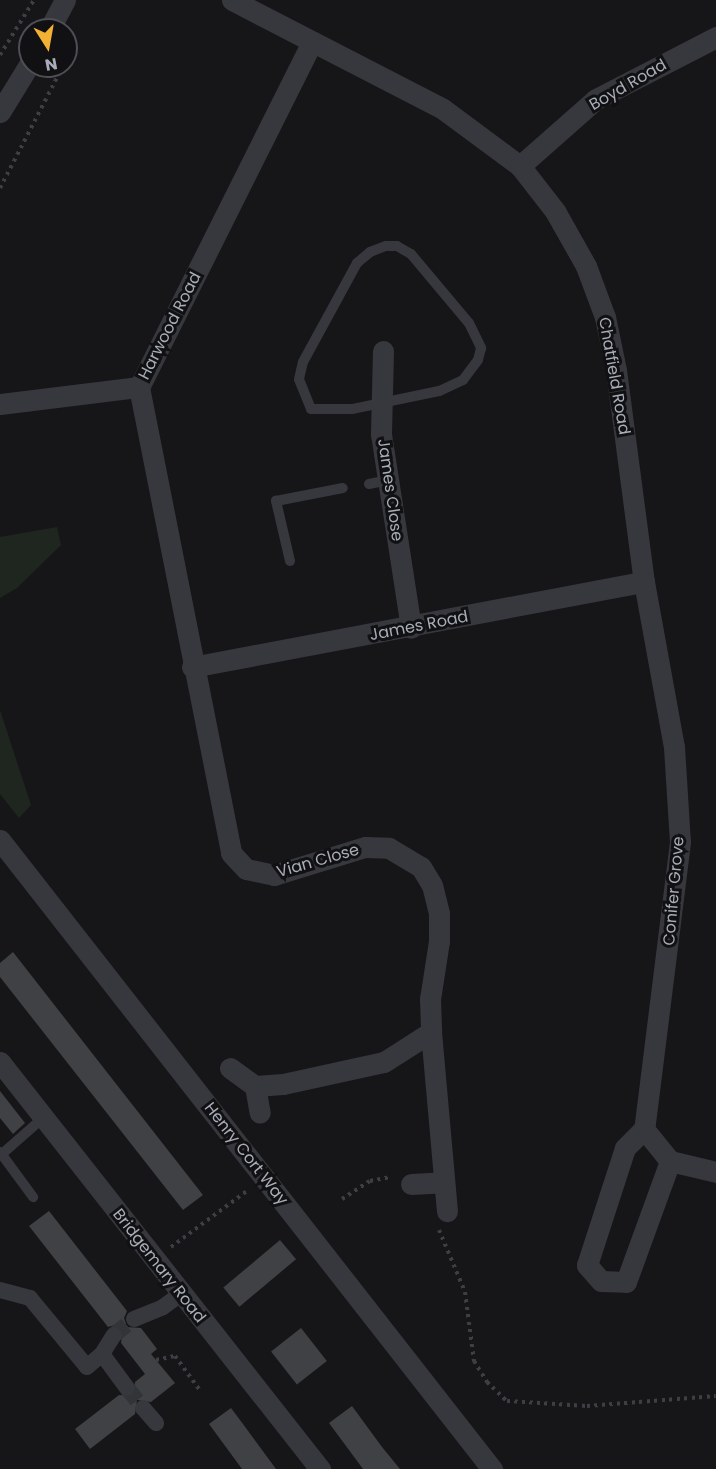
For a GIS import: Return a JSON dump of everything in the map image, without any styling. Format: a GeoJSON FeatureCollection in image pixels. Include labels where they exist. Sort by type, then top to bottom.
{"type":"FeatureCollection","features":[{"type":"Feature","properties":{"kind":"street"},"geometry":{"type":"LineString","coordinates":[[55,18],[65,0]]}},
{"type":"Feature","properties":{"kind":"street","name":"Chatfield Road"},"geometry":{"type":"LineString","coordinates":[[232,0],[443,109],[520,166],[555,211],[586,266],[605,317],[616,370],[644,582]]}},
{"type":"Feature","properties":{"kind":"street","name":"Boyd Road"},"geometry":{"type":"LineString","coordinates":[[520,166],[596,99],[716,37]]}},
{"type":"Feature","properties":{"kind":"street","name":"Harwood Road"},"geometry":{"type":"LineString","coordinates":[[192,667],[139,387],[312,42]]}},
{"type":"Feature","properties":{"kind":"street"},"geometry":{"type":"LineString","coordinates":[[0,112],[21,78]]}},
{"type":"Feature","properties":{"kind":"street","name":"James Close"},"geometry":{"type":"LineString","coordinates":[[383,351],[379,482],[411,628]]}},
{"type":"Feature","properties":{"kind":"street"},"geometry":{"type":"LineString","coordinates":[[0,404],[139,387]]}},
{"type":"Feature","properties":{"kind":"street","name":"James Road"},"geometry":{"type":"LineString","coordinates":[[192,667],[411,628],[644,582]]}},
{"type":"Feature","properties":{"kind":"street","name":"Conifer Grove"},"geometry":{"type":"LineString","coordinates":[[644,582],[674,747],[680,842],[644,1129]]}},
{"type":"Feature","properties":{"kind":"street","name":"Vian Close"},"geometry":{"type":"LineString","coordinates":[[192,667],[226,840],[231,853],[246,869],[274,875],[365,847],[389,848],[421,867],[432,885],[439,913],[431,1032],[447,1211]]}},
{"type":"Feature","properties":{"kind":"street","name":"Henry Cort Way"},"geometry":{"type":"LineString","coordinates":[[0,840],[492,1469]]}},
{"type":"Feature","properties":{"kind":"street"},"geometry":{"type":"LineString","coordinates":[[230,1068],[255,1086],[283,1084],[384,1062],[431,1032]]}},
{"type":"Feature","properties":{"kind":"street","name":"Bridgemary Road"},"geometry":{"type":"LineString","coordinates":[[0,1062],[320,1469]]}},
{"type":"Feature","properties":{"kind":"street"},"geometry":{"type":"LineString","coordinates":[[255,1086],[260,1113]]}},
{"type":"Feature","properties":{"kind":"street"},"geometry":{"type":"LineString","coordinates":[[670,1161],[626,1282],[601,1281],[587,1265],[625,1148],[644,1129],[670,1161],[716,1172]]}},
{"type":"Feature","properties":{"kind":"street"},"geometry":{"type":"LineString","coordinates":[[411,1184],[444,1182]]}},
{"type":"Feature","properties":{"kind":"street"},"geometry":{"type":"LineString","coordinates":[[0,1290],[30,1298],[87,1367],[102,1354],[114,1335]]}},
{"type":"Feature","properties":{"kind":"street"},"geometry":{"type":"LineString","coordinates":[[134,1319],[164,1307],[181,1294]]}},
{"type":"Feature","properties":{"kind":"street"},"geometry":{"type":"LineString","coordinates":[[102,1354],[127,1388]]}},
{"type":"Feature","properties":{"kind":"street"},"geometry":{"type":"LineString","coordinates":[[143,1408],[156,1423]]}},
{"type":"Feature","properties":{"kind":"lane"},"geometry":{"type":"LineString","coordinates":[[397,246],[411,254],[469,322],[481,348],[475,365],[453,387],[382,404],[324,412],[311,410],[299,379],[303,362],[357,262],[370,252],[397,246]]}},
{"type":"Feature","properties":{"kind":"lane"},"geometry":{"type":"LineString","coordinates":[[290,561],[276,501],[343,488]]}},
{"type":"Feature","properties":{"kind":"lane"},"geometry":{"type":"LineString","coordinates":[[33,1197],[1,1153],[44,1117]]}},
{"type":"Feature","properties":{"kind":"path"},"geometry":{"type":"LineString","coordinates":[[0,55],[34,0]]}},
{"type":"Feature","properties":{"kind":"path"},"geometry":{"type":"LineString","coordinates":[[0,188],[57,78]]}},
{"type":"Feature","properties":{"kind":"path"},"geometry":{"type":"LineString","coordinates":[[155,1261],[202,1221],[253,1186]]}},
{"type":"Feature","properties":{"kind":"path"},"geometry":{"type":"LineString","coordinates":[[447,1211],[435,1216],[465,1292],[474,1361],[487,1382],[507,1401],[587,1406],[716,1396]]}},
{"type":"Feature","properties":{"kind":"path"},"geometry":{"type":"LineString","coordinates":[[156,1360],[175,1356],[199,1389]]}},
{"type":"Feature","properties":{"kind":"shaded area"},"geometry":{"type":"Polygon","coordinates":[[[57,527],[61,545],[17,588],[0,598],[0,537],[57,527]]]}},
{"type":"Feature","properties":{"kind":"shaded area"},"geometry":{"type":"Polygon","coordinates":[[[0,710],[31,805],[19,818],[0,794],[0,710]]]}},
{"type":"Feature","properties":{"kind":"building"},"geometry":{"type":"Polygon","coordinates":[[[13,952],[203,1195],[183,1210],[0,977],[0,963],[13,952]]]}},
{"type":"Feature","properties":{"kind":"building"},"geometry":{"type":"Polygon","coordinates":[[[0,1091],[25,1123],[13,1134],[0,1118],[0,1091]]]}},
{"type":"Feature","properties":{"kind":"building"},"geometry":{"type":"Polygon","coordinates":[[[49,1211],[127,1311],[124,1318],[127,1327],[141,1328],[157,1349],[151,1354],[175,1383],[151,1402],[137,1400],[135,1414],[90,1449],[75,1429],[119,1395],[134,1396],[135,1382],[145,1374],[121,1343],[123,1330],[115,1325],[108,1327],[29,1226],[49,1211]]]}},
{"type":"Feature","properties":{"kind":"building"},"geometry":{"type":"Polygon","coordinates":[[[280,1240],[296,1259],[239,1307],[223,1288],[280,1240]]]}},
{"type":"Feature","properties":{"kind":"building"},"geometry":{"type":"Polygon","coordinates":[[[301,1328],[327,1361],[297,1384],[271,1351],[301,1328]]]}},
{"type":"Feature","properties":{"kind":"building"},"geometry":{"type":"Polygon","coordinates":[[[352,1406],[400,1469],[363,1469],[329,1423],[352,1406]]]}},
{"type":"Feature","properties":{"kind":"building"},"geometry":{"type":"Polygon","coordinates":[[[231,1408],[276,1469],[242,1469],[209,1424],[231,1408]]]}},
{"type":"Feature","properties":{"kind":"tunnel"},"geometry":{"type":"LineString","coordinates":[[114,1335],[134,1319]]}},
{"type":"Feature","properties":{"kind":"tunnel"},"geometry":{"type":"LineString","coordinates":[[127,1388],[143,1408]]}}]}
